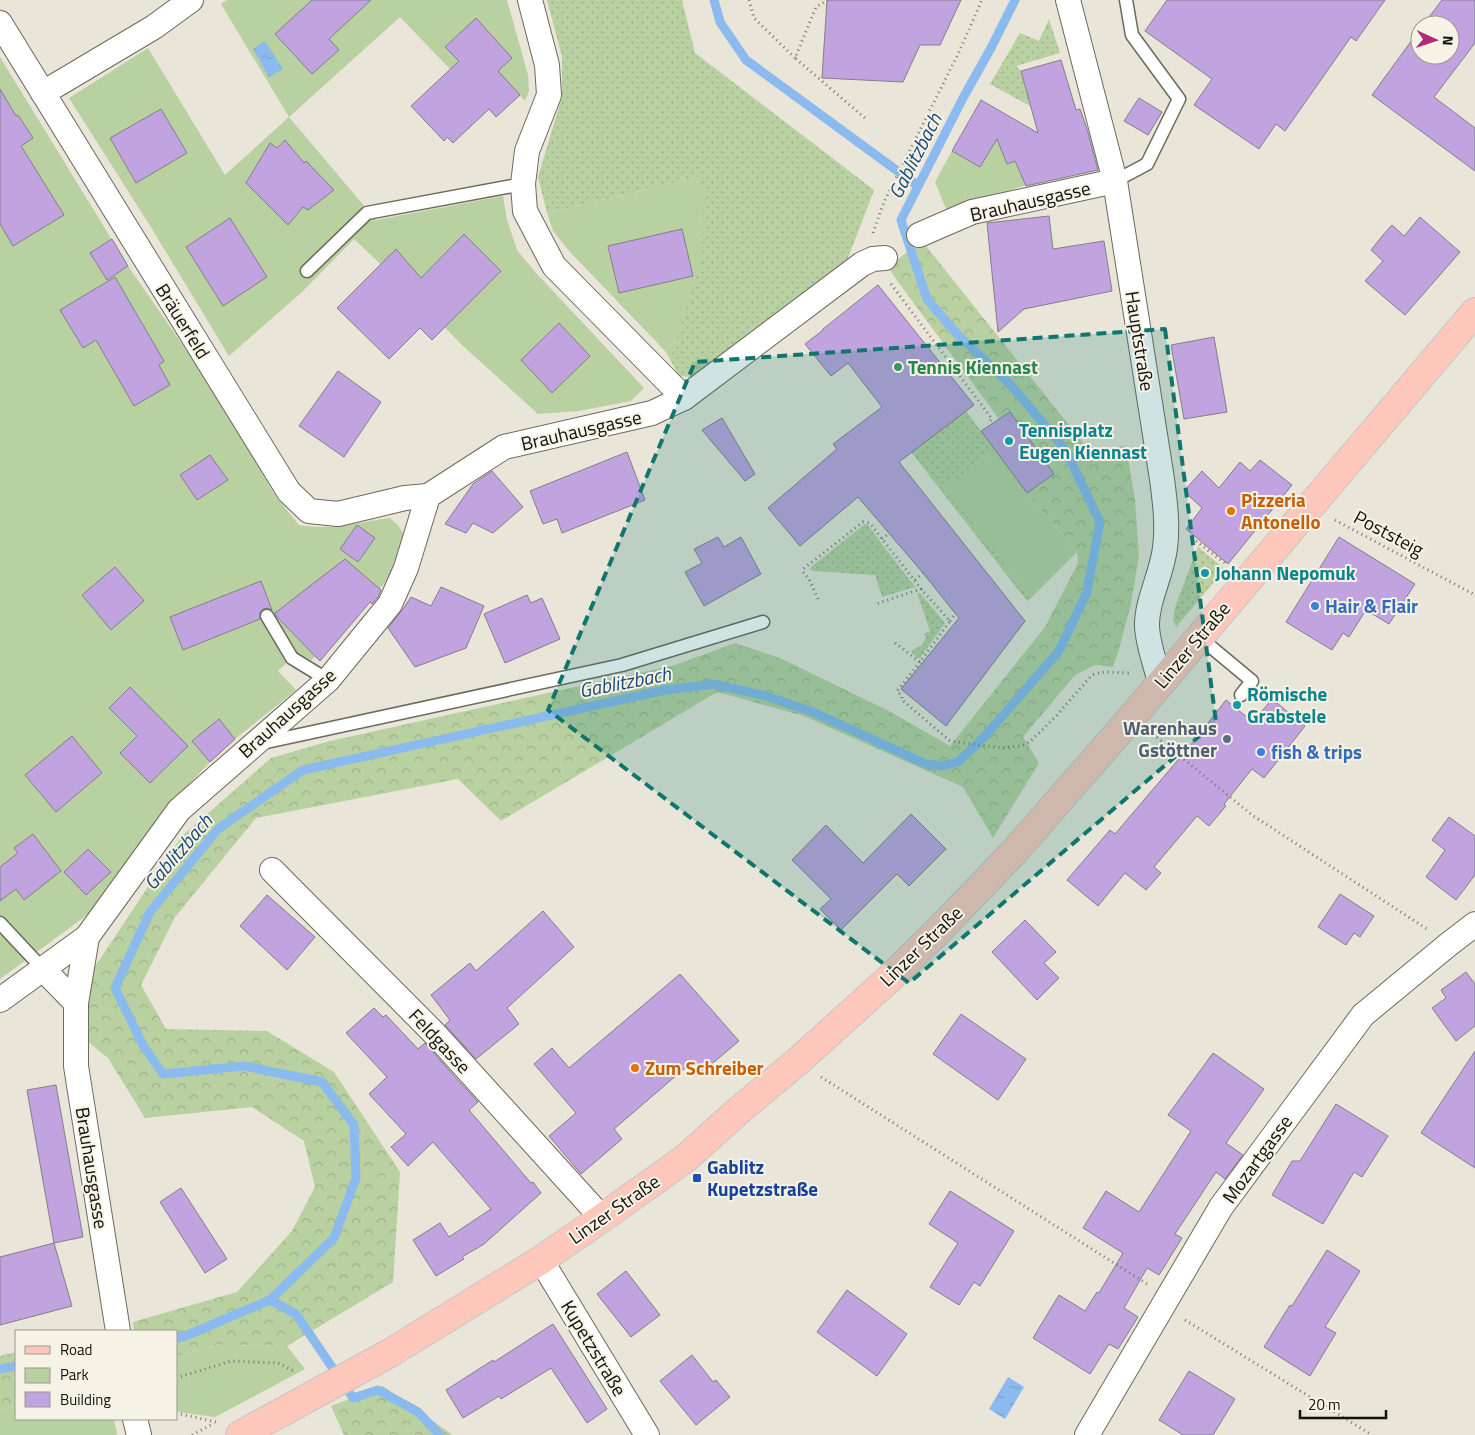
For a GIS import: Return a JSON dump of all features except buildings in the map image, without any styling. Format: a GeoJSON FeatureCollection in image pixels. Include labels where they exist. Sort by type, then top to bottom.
{"type":"FeatureCollection","features":[{"type":"Feature","properties":{"kind":"main road","name":"Linzer Straße"},"geometry":{"type":"LineString","coordinates":[[240,1435],[390,1354],[541,1260],[686,1158],[797,1062],[888,979],[958,911],[1014,852],[1132,717],[1148,678],[1199,637],[1475,312]]}},
{"type":"Feature","properties":{"kind":"street"},"geometry":{"type":"LineString","coordinates":[[43,93],[154,26],[191,0]]}},
{"type":"Feature","properties":{"kind":"street"},"geometry":{"type":"LineString","coordinates":[[530,0],[547,65],[549,95],[527,151],[523,184],[525,211],[554,266],[684,398]]}},
{"type":"Feature","properties":{"kind":"street","name":"Hauptstraße"},"geometry":{"type":"LineString","coordinates":[[1068,0],[1115,181],[1162,479],[1166,520],[1165,548],[1151,598],[1147,626],[1148,678]]}},
{"type":"Feature","properties":{"kind":"street","name":"Bräuerfeld"},"geometry":{"type":"LineString","coordinates":[[0,23],[289,492],[309,511],[338,514],[404,498],[428,496]]}},
{"type":"Feature","properties":{"kind":"street","name":"Brauhausgasse"},"geometry":{"type":"LineString","coordinates":[[919,235],[972,212],[1115,181]]}},
{"type":"Feature","properties":{"kind":"street","name":"Brauhausgasse"},"geometry":{"type":"LineString","coordinates":[[117,1324],[76,1066],[76,1004],[86,937],[179,810],[328,680],[390,604],[406,568],[428,496],[504,447],[652,413],[684,398],[862,264],[873,259],[886,269]]}},
{"type":"Feature","properties":{"kind":"street","name":"Feldgasse"},"geometry":{"type":"LineString","coordinates":[[272,870],[435,1034],[602,1218]]}},
{"type":"Feature","properties":{"kind":"street","name":"Mozartgasse"},"geometry":{"type":"LineString","coordinates":[[1087,1435],[1221,1207],[1363,1015],[1475,924]]}},
{"type":"Feature","properties":{"kind":"street"},"geometry":{"type":"LineString","coordinates":[[0,1000],[86,937]]}},
{"type":"Feature","properties":{"kind":"street"},"geometry":{"type":"LineString","coordinates":[[43,968],[76,1004]]}},
{"type":"Feature","properties":{"kind":"street","name":"Kupetzstraße"},"geometry":{"type":"LineString","coordinates":[[541,1260],[647,1435]]}},
{"type":"Feature","properties":{"kind":"street"},"geometry":{"type":"LineString","coordinates":[[135,1420],[139,1435]]}},
{"type":"Feature","properties":{"kind":"lane"},"geometry":{"type":"LineString","coordinates":[[1115,181],[1147,164],[1179,99],[1132,35],[1126,0]]}},
{"type":"Feature","properties":{"kind":"lane"},"geometry":{"type":"LineString","coordinates":[[307,271],[367,213],[523,184]]}},
{"type":"Feature","properties":{"kind":"lane"},"geometry":{"type":"LineString","coordinates":[[267,616],[292,658],[328,680]]}},
{"type":"Feature","properties":{"kind":"lane"},"geometry":{"type":"LineString","coordinates":[[254,745],[622,665],[763,622]]}},
{"type":"Feature","properties":{"kind":"lane"},"geometry":{"type":"LineString","coordinates":[[1199,637],[1252,681],[1241,695]]}},
{"type":"Feature","properties":{"kind":"lane"},"geometry":{"type":"LineString","coordinates":[[0,923],[43,968]]}},
{"type":"Feature","properties":{"kind":"path"},"geometry":{"type":"LineString","coordinates":[[749,0],[754,18],[795,58],[865,118]]}},
{"type":"Feature","properties":{"kind":"path"},"geometry":{"type":"LineString","coordinates":[[795,58],[816,7],[828,0]]}},
{"type":"Feature","properties":{"kind":"path"},"geometry":{"type":"LineString","coordinates":[[862,264],[884,202],[959,52],[982,0]]}},
{"type":"Feature","properties":{"kind":"path"},"geometry":{"type":"LineString","coordinates":[[886,269],[992,419],[987,422]]}},
{"type":"Feature","properties":{"kind":"path","name":"Poststeig"},"geometry":{"type":"LineString","coordinates":[[1310,506],[1475,595]]}},
{"type":"Feature","properties":{"kind":"path"},"geometry":{"type":"LineString","coordinates":[[818,599],[803,570],[863,522],[869,523],[921,589],[950,621]]}},
{"type":"Feature","properties":{"kind":"path"},"geometry":{"type":"LineString","coordinates":[[882,539],[889,533]]}},
{"type":"Feature","properties":{"kind":"path"},"geometry":{"type":"LineString","coordinates":[[915,580],[923,574]]}},
{"type":"Feature","properties":{"kind":"path"},"geometry":{"type":"LineString","coordinates":[[876,604],[921,589]]}},
{"type":"Feature","properties":{"kind":"path"},"geometry":{"type":"LineString","coordinates":[[955,614],[926,657],[897,691],[902,696],[902,700],[950,741],[1002,748],[1021,746],[1030,742],[1057,715],[1092,675],[1108,671],[1148,678]]}},
{"type":"Feature","properties":{"kind":"path"},"geometry":{"type":"LineString","coordinates":[[895,643],[920,662]]}},
{"type":"Feature","properties":{"kind":"path"},"geometry":{"type":"LineString","coordinates":[[1132,717],[1252,815],[1423,926]]}},
{"type":"Feature","properties":{"kind":"path"},"geometry":{"type":"LineString","coordinates":[[797,1062],[1372,1435]]}},
{"type":"Feature","properties":{"kind":"path"},"geometry":{"type":"LineString","coordinates":[[178,1377],[231,1361],[278,1363],[301,1375]]}},
{"type":"Feature","properties":{"kind":"path"},"geometry":{"type":"LineString","coordinates":[[178,1413],[216,1422]]}},
{"type":"Feature","properties":{"kind":"highlighted area"},"geometry":{"type":"Polygon","coordinates":[[[1165,329],[1216,722],[909,983],[548,710],[695,362],[1165,329]]]}},
{"type":"Feature","properties":{"kind":"green space"},"geometry":{"type":"Polygon","coordinates":[[[227,0],[507,0],[528,75],[529,91],[525,101],[520,95],[496,117],[400,17],[289,117],[221,4],[227,0]]]}},
{"type":"Feature","properties":{"kind":"green space"},"geometry":{"type":"Polygon","coordinates":[[[547,0],[682,0],[695,53],[874,190],[845,266],[695,377],[679,376],[666,352],[673,352],[699,177],[547,213],[538,177],[562,97],[562,57],[547,0]]]}},
{"type":"Feature","properties":{"kind":"green space"},"geometry":{"type":"Polygon","coordinates":[[[1049,19],[1060,53],[1016,66],[1021,71],[1030,106],[990,84],[1020,33],[1039,41],[1049,19]]]}},
{"type":"Feature","properties":{"kind":"green space"},"geometry":{"type":"Polygon","coordinates":[[[148,48],[225,175],[289,117],[376,220],[503,196],[507,220],[517,250],[536,273],[644,388],[631,401],[579,411],[538,414],[462,345],[354,239],[302,292],[229,356],[69,98],[148,48]]]}},
{"type":"Feature","properties":{"kind":"green space"},"geometry":{"type":"Polygon","coordinates":[[[0,57],[128,266],[209,383],[276,497],[299,525],[323,527],[390,518],[398,525],[404,535],[402,553],[391,575],[320,661],[315,657],[311,660],[297,653],[278,671],[296,690],[235,739],[210,762],[160,815],[98,907],[0,979],[0,57]]]}},
{"type":"Feature","properties":{"kind":"green space"},"geometry":{"type":"Polygon","coordinates":[[[998,138],[1007,164],[1015,161],[1026,185],[947,211],[935,182],[952,151],[980,166],[998,138]]]}},
{"type":"Feature","properties":{"kind":"green space"},"geometry":{"type":"Polygon","coordinates":[[[699,177],[704,196],[702,257],[673,353],[666,352],[570,252],[553,231],[547,213],[699,177]]]}},
{"type":"Feature","properties":{"kind":"green space"},"geometry":{"type":"Polygon","coordinates":[[[922,241],[1089,450],[1126,446],[1135,500],[1139,555],[1131,604],[1113,667],[1095,665],[1075,675],[1023,737],[1039,763],[993,838],[963,787],[804,716],[717,692],[501,821],[458,779],[256,818],[175,917],[141,985],[166,1029],[267,1031],[334,1072],[400,1172],[393,1282],[287,1346],[219,1345],[178,1355],[178,1330],[134,1330],[133,1322],[237,1292],[292,1231],[315,1187],[304,1141],[252,1107],[145,1118],[108,1058],[87,1041],[90,974],[182,836],[271,758],[330,741],[675,665],[735,643],[780,658],[889,711],[950,746],[1045,627],[1078,563],[1077,552],[1027,493],[1053,474],[1010,412],[999,419],[893,275],[889,267],[922,241]]]}},
{"type":"Feature","properties":{"kind":"green space"},"geometry":{"type":"Polygon","coordinates":[[[966,411],[995,450],[947,487],[1030,599],[1027,601],[911,452],[966,411]]]}},
{"type":"Feature","properties":{"kind":"green space"},"geometry":{"type":"Polygon","coordinates":[[[995,450],[1027,493],[1077,552],[1030,599],[946,487],[995,450]]]}},
{"type":"Feature","properties":{"kind":"green space"},"geometry":{"type":"Polygon","coordinates":[[[865,524],[868,525],[915,587],[882,597],[875,575],[813,571],[810,569],[865,524]]]}},
{"type":"Feature","properties":{"kind":"green space"},"geometry":{"type":"Polygon","coordinates":[[[1198,547],[1225,569],[1176,627],[1173,620],[1175,607],[1198,547]]]}},
{"type":"Feature","properties":{"kind":"green space"},"geometry":{"type":"Polygon","coordinates":[[[917,593],[920,593],[945,623],[920,658],[916,657],[911,651],[922,645],[926,638],[924,634],[930,631],[917,593]]]}},
{"type":"Feature","properties":{"kind":"green space"},"geometry":{"type":"Polygon","coordinates":[[[219,1345],[287,1346],[305,1369],[215,1417],[178,1412],[178,1355],[219,1345]]]}},
{"type":"Feature","properties":{"kind":"green space"},"geometry":{"type":"Polygon","coordinates":[[[15,1352],[15,1407],[0,1409],[0,1356],[15,1352]]]}},
{"type":"Feature","properties":{"kind":"green space"},"geometry":{"type":"Polygon","coordinates":[[[383,1386],[452,1435],[344,1435],[331,1406],[383,1386]]]}},
{"type":"Feature","properties":{"kind":"green space"},"geometry":{"type":"Polygon","coordinates":[[[15,1407],[15,1420],[114,1420],[117,1435],[0,1435],[0,1409],[15,1407]]]}},
{"type":"Feature","properties":{"kind":"water"},"geometry":{"type":"Polygon","coordinates":[[[265,41],[283,69],[269,77],[253,49],[265,41]]]}},
{"type":"Feature","properties":{"kind":"water"},"geometry":{"type":"Polygon","coordinates":[[[1008,1377],[1024,1387],[1005,1419],[989,1409],[1008,1377]]]}},
{"type":"Feature","properties":{"kind":"waterway"},"geometry":{"type":"LineString","coordinates":[[714,0],[720,22],[746,60],[918,186]]}},
{"type":"Feature","properties":{"kind":"waterway","name":"Gablitzbach"},"geometry":{"type":"LineString","coordinates":[[178,1338],[270,1300],[334,1238],[356,1178],[354,1125],[322,1082],[244,1066],[163,1074],[144,1047],[115,988],[150,912],[218,829],[303,770],[665,690],[714,684],[766,696],[813,712],[926,764],[942,766],[958,762],[985,736],[1059,651],[1087,592],[1100,522],[1065,449],[1010,384],[956,333],[927,299],[901,220],[1015,0]]}},
{"type":"Feature","properties":{"kind":"waterway"},"geometry":{"type":"LineString","coordinates":[[270,1300],[296,1314],[353,1398],[378,1390],[418,1412],[440,1435]]}},
{"type":"Feature","properties":{"kind":"waterway","name":"Gablitzbach"},"geometry":{"type":"LineString","coordinates":[[0,1369],[15,1366]]}},
{"type":"Feature","properties":{"kind":"place","name":"Tennis Kiennast"},"geometry":{"type":"Point","coordinates":[898,367]}},
{"type":"Feature","properties":{"kind":"place","name":"Tennisplatz Eugen Kiennast"},"geometry":{"type":"Point","coordinates":[1009,441]}},
{"type":"Feature","properties":{"kind":"place","name":"Pizzeria Antonello"},"geometry":{"type":"Point","coordinates":[1231,511]}},
{"type":"Feature","properties":{"kind":"place","name":"Johann Nepomuk"},"geometry":{"type":"Point","coordinates":[1205,573]}},
{"type":"Feature","properties":{"kind":"place","name":"Hair & Flair"},"geometry":{"type":"Point","coordinates":[1315,606]}},
{"type":"Feature","properties":{"kind":"place","name":"Römische Grabstele"},"geometry":{"type":"Point","coordinates":[1237,705]}},
{"type":"Feature","properties":{"kind":"place","name":"Warenhaus Gstöttner"},"geometry":{"type":"Point","coordinates":[1227,739]}},
{"type":"Feature","properties":{"kind":"place","name":"fish & trips"},"geometry":{"type":"Point","coordinates":[1261,752]}},
{"type":"Feature","properties":{"kind":"place","name":"Zum Schreiber"},"geometry":{"type":"Point","coordinates":[635,1068]}},
{"type":"Feature","properties":{"kind":"place","name":"Gablitz Kupetzstraße"},"geometry":{"type":"Point","coordinates":[697,1178]}}]}
